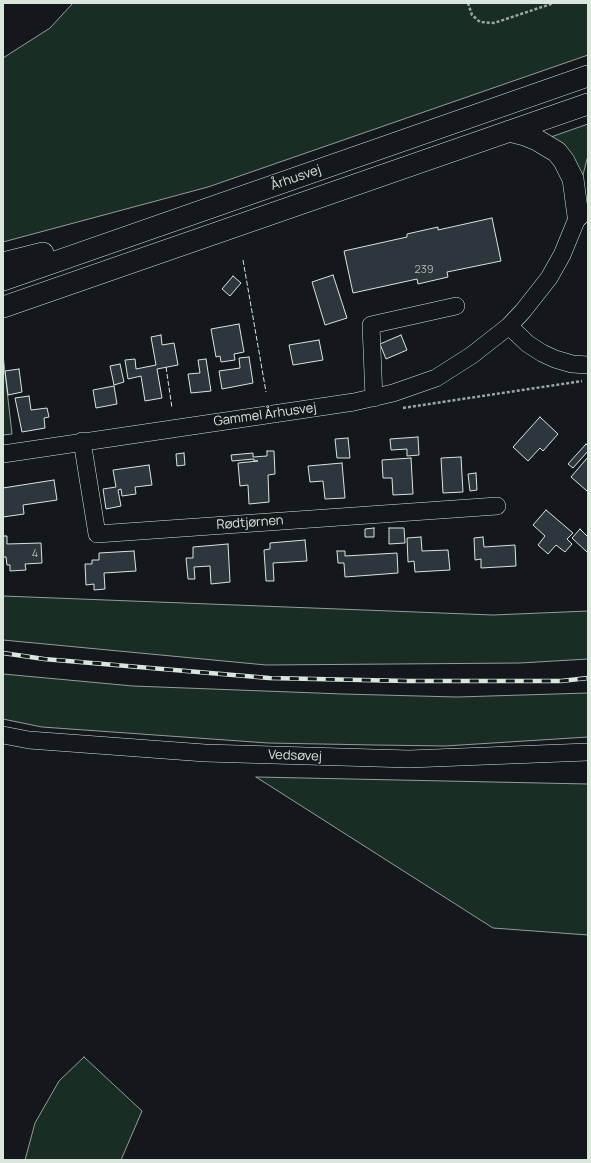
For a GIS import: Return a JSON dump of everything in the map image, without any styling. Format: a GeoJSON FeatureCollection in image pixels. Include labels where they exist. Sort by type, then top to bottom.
{"type":"FeatureCollection","features":[{"type":"Feature","properties":{"kind":"main road","name":"Århusvej"},"geometry":{"type":"LineString","coordinates":[[3,280],[588,76]]}},
{"type":"Feature","properties":{"kind":"main road","name":"Århusvej"},"geometry":{"type":"LineString","coordinates":[[3,307],[588,104]]}},
{"type":"Feature","properties":{"kind":"main road"},"geometry":{"type":"LineString","coordinates":[[509,131],[537,140],[557,152],[564,161],[573,179],[578,216]]}},
{"type":"Feature","properties":{"kind":"main road"},"geometry":{"type":"LineString","coordinates":[[578,216],[588,187]]}},
{"type":"Feature","properties":{"kind":"main road"},"geometry":{"type":"LineString","coordinates":[[3,263],[208,209]]}},
{"type":"Feature","properties":{"kind":"street","name":"Gammel Århusvej"},"geometry":{"type":"LineString","coordinates":[[3,454],[346,403],[393,393],[436,378],[472,355],[509,326],[532,300],[549,278],[562,255],[578,216]]}},
{"type":"Feature","properties":{"kind":"street"},"geometry":{"type":"LineString","coordinates":[[374,398],[371,325],[456,306]]}},
{"type":"Feature","properties":{"kind":"street"},"geometry":{"type":"LineString","coordinates":[[509,326],[528,344],[555,359],[572,364],[588,365]]}},
{"type":"Feature","properties":{"kind":"street","name":"Rødtjørnen"},"geometry":{"type":"LineString","coordinates":[[82,442],[97,534],[497,506]]}},
{"type":"Feature","properties":{"kind":"street","name":"Vedsøvej"},"geometry":{"type":"LineString","coordinates":[[3,735],[29,740],[198,753],[409,759],[588,752]]}},
{"type":"Feature","properties":{"kind":"path"},"geometry":{"type":"LineString","coordinates":[[468,3],[472,15],[480,22],[494,23],[554,3]]}},
{"type":"Feature","properties":{"kind":"path"},"geometry":{"type":"LineString","coordinates":[[393,393],[398,408],[588,380]]}},
{"type":"Feature","properties":{"kind":"green space"},"geometry":{"type":"Polygon","coordinates":[[[73,3],[588,3],[588,55],[208,187],[3,242],[3,58],[50,28],[73,3]]]}},
{"type":"Feature","properties":{"kind":"green space"},"geometry":{"type":"Polygon","coordinates":[[[588,124],[588,155],[581,183],[548,138],[588,124]]]}},
{"type":"Feature","properties":{"kind":"green space"},"geometry":{"type":"Polygon","coordinates":[[[3,355],[12,434],[3,435],[3,355]]]}},
{"type":"Feature","properties":{"kind":"green space"},"geometry":{"type":"Polygon","coordinates":[[[3,596],[493,615],[588,611],[588,659],[520,663],[266,665],[3,640],[3,596]]]}},
{"type":"Feature","properties":{"kind":"green space"},"geometry":{"type":"Polygon","coordinates":[[[3,674],[133,686],[343,694],[457,697],[588,693],[588,737],[445,746],[375,745],[268,743],[42,727],[3,719],[3,674]]]}},
{"type":"Feature","properties":{"kind":"green space"},"geometry":{"type":"Polygon","coordinates":[[[256,777],[588,784],[588,935],[493,928],[256,777]]]}},
{"type":"Feature","properties":{"kind":"green space"},"geometry":{"type":"Polygon","coordinates":[[[84,1057],[142,1111],[121,1160],[25,1160],[35,1123],[59,1081],[84,1057]]]}},
{"type":"Feature","properties":{"kind":"building"},"geometry":{"type":"Polygon","coordinates":[[[492,218],[501,261],[447,272],[448,277],[418,284],[417,279],[353,293],[344,251],[407,237],[407,234],[438,227],[438,230],[492,218]]]}},
{"type":"Feature","properties":{"kind":"building"},"geometry":{"type":"Polygon","coordinates":[[[333,275],[347,318],[325,325],[312,282],[333,275]]]}},
{"type":"Feature","properties":{"kind":"building"},"geometry":{"type":"Polygon","coordinates":[[[233,276],[241,283],[230,296],[222,289],[233,276]]]}},
{"type":"Feature","properties":{"kind":"building"},"geometry":{"type":"Polygon","coordinates":[[[239,324],[244,352],[234,354],[235,360],[221,362],[220,356],[216,357],[211,329],[239,324]]]}},
{"type":"Feature","properties":{"kind":"building"},"geometry":{"type":"Polygon","coordinates":[[[161,335],[162,345],[174,343],[178,365],[157,369],[162,398],[145,401],[141,376],[128,379],[125,360],[135,359],[136,369],[156,365],[151,337],[161,335]]]}},
{"type":"Feature","properties":{"kind":"building"},"geometry":{"type":"Polygon","coordinates":[[[401,335],[407,350],[386,359],[380,344],[401,335]]]}},
{"type":"Feature","properties":{"kind":"building"},"geometry":{"type":"Polygon","coordinates":[[[319,340],[323,360],[293,365],[289,345],[319,340]]]}},
{"type":"Feature","properties":{"kind":"building"},"geometry":{"type":"Polygon","coordinates":[[[249,357],[253,383],[222,389],[219,371],[240,368],[239,358],[249,357]]]}},
{"type":"Feature","properties":{"kind":"building"},"geometry":{"type":"Polygon","coordinates":[[[206,359],[211,391],[191,393],[188,374],[200,373],[198,360],[206,359]]]}},
{"type":"Feature","properties":{"kind":"building"},"geometry":{"type":"Polygon","coordinates":[[[120,364],[124,382],[114,385],[110,366],[120,364]]]}},
{"type":"Feature","properties":{"kind":"building"},"geometry":{"type":"Polygon","coordinates":[[[19,369],[22,392],[8,395],[5,371],[19,369]]]}},
{"type":"Feature","properties":{"kind":"building"},"geometry":{"type":"Polygon","coordinates":[[[114,386],[117,404],[96,408],[93,390],[114,386]]]}},
{"type":"Feature","properties":{"kind":"building"},"geometry":{"type":"Polygon","coordinates":[[[29,396],[31,410],[47,408],[49,417],[44,418],[45,428],[22,432],[15,398],[29,396]]]}},
{"type":"Feature","properties":{"kind":"building"},"geometry":{"type":"Polygon","coordinates":[[[540,417],[558,434],[543,451],[540,448],[528,461],[513,447],[540,417]]]}},
{"type":"Feature","properties":{"kind":"building"},"geometry":{"type":"Polygon","coordinates":[[[418,437],[419,455],[407,456],[407,449],[391,450],[390,439],[418,437]]]}},
{"type":"Feature","properties":{"kind":"building"},"geometry":{"type":"Polygon","coordinates":[[[348,438],[350,458],[337,458],[335,439],[348,438]]]}},
{"type":"Feature","properties":{"kind":"building"},"geometry":{"type":"Polygon","coordinates":[[[586,444],[588,446],[588,451],[573,468],[568,464],[586,444]]]}},
{"type":"Feature","properties":{"kind":"building"},"geometry":{"type":"Polygon","coordinates":[[[267,451],[274,451],[275,474],[268,475],[269,502],[249,504],[248,485],[240,486],[238,463],[258,461],[254,461],[254,459],[232,461],[231,455],[253,453],[253,457],[267,456],[267,451]]]}},
{"type":"Feature","properties":{"kind":"building"},"geometry":{"type":"Polygon","coordinates":[[[184,453],[185,465],[177,466],[176,454],[184,453]]]}},
{"type":"Feature","properties":{"kind":"building"},"geometry":{"type":"Polygon","coordinates":[[[461,457],[463,492],[443,493],[441,458],[461,457]]]}},
{"type":"Feature","properties":{"kind":"building"},"geometry":{"type":"Polygon","coordinates":[[[588,457],[588,489],[587,491],[571,477],[588,457]]]}},
{"type":"Feature","properties":{"kind":"building"},"geometry":{"type":"Polygon","coordinates":[[[411,458],[413,494],[393,495],[392,478],[383,478],[382,460],[411,458]]]}},
{"type":"Feature","properties":{"kind":"building"},"geometry":{"type":"Polygon","coordinates":[[[342,463],[345,498],[325,499],[323,481],[310,482],[308,466],[342,463]]]}},
{"type":"Feature","properties":{"kind":"building"},"geometry":{"type":"Polygon","coordinates":[[[149,465],[152,485],[135,487],[136,494],[122,496],[121,489],[118,490],[121,506],[106,509],[103,489],[116,487],[113,470],[149,465]]]}},
{"type":"Feature","properties":{"kind":"building"},"geometry":{"type":"Polygon","coordinates":[[[476,473],[477,490],[470,491],[468,474],[476,473]]]}},
{"type":"Feature","properties":{"kind":"building"},"geometry":{"type":"Polygon","coordinates":[[[54,480],[57,500],[23,505],[24,514],[3,517],[3,488],[54,480]]]}},
{"type":"Feature","properties":{"kind":"building"},"geometry":{"type":"Polygon","coordinates":[[[546,510],[573,533],[567,539],[572,544],[565,552],[556,545],[548,554],[538,545],[545,536],[533,525],[546,510]]]}},
{"type":"Feature","properties":{"kind":"building"},"geometry":{"type":"Polygon","coordinates":[[[374,528],[374,537],[365,537],[365,529],[374,528]]]}},
{"type":"Feature","properties":{"kind":"building"},"geometry":{"type":"Polygon","coordinates":[[[389,528],[404,528],[405,543],[389,544],[389,528]]]}},
{"type":"Feature","properties":{"kind":"building"},"geometry":{"type":"Polygon","coordinates":[[[580,529],[588,537],[588,553],[572,538],[580,529]]]}},
{"type":"Feature","properties":{"kind":"building"},"geometry":{"type":"Polygon","coordinates":[[[3,536],[7,536],[7,544],[41,543],[42,563],[25,564],[26,570],[10,571],[10,565],[7,565],[6,557],[3,557],[3,536]]]}},
{"type":"Feature","properties":{"kind":"building"},"geometry":{"type":"Polygon","coordinates":[[[421,537],[422,551],[448,550],[450,570],[415,572],[414,561],[408,562],[407,538],[421,537]]]}},
{"type":"Feature","properties":{"kind":"building"},"geometry":{"type":"Polygon","coordinates":[[[483,537],[484,547],[515,545],[516,566],[481,568],[481,559],[475,560],[474,538],[483,537]]]}},
{"type":"Feature","properties":{"kind":"building"},"geometry":{"type":"Polygon","coordinates":[[[305,540],[307,561],[273,563],[274,581],[266,581],[264,550],[270,549],[270,543],[305,540]]]}},
{"type":"Feature","properties":{"kind":"building"},"geometry":{"type":"Polygon","coordinates":[[[228,544],[230,582],[211,584],[210,566],[194,567],[195,579],[188,579],[186,558],[193,558],[193,547],[228,544]]]}},
{"type":"Feature","properties":{"kind":"building"},"geometry":{"type":"Polygon","coordinates":[[[134,551],[136,571],[104,573],[105,589],[94,590],[94,584],[86,585],[85,564],[92,564],[92,560],[99,560],[99,553],[134,551]]]}},
{"type":"Feature","properties":{"kind":"building"},"geometry":{"type":"Polygon","coordinates":[[[337,551],[345,551],[345,556],[397,553],[398,573],[345,577],[344,563],[338,563],[337,551]]]}},
{"type":"Feature","properties":{"kind":"railway"},"geometry":{"type":"LineString","coordinates":[[3,653],[44,659],[269,678],[407,681],[561,681],[588,678]]}},
{"type":"Feature","properties":{"kind":"fence"},"geometry":{"type":"LineString","coordinates":[[243,260],[266,392]]}},
{"type":"Feature","properties":{"kind":"fence"},"geometry":{"type":"LineString","coordinates":[[166,367],[172,408]]}}]}
